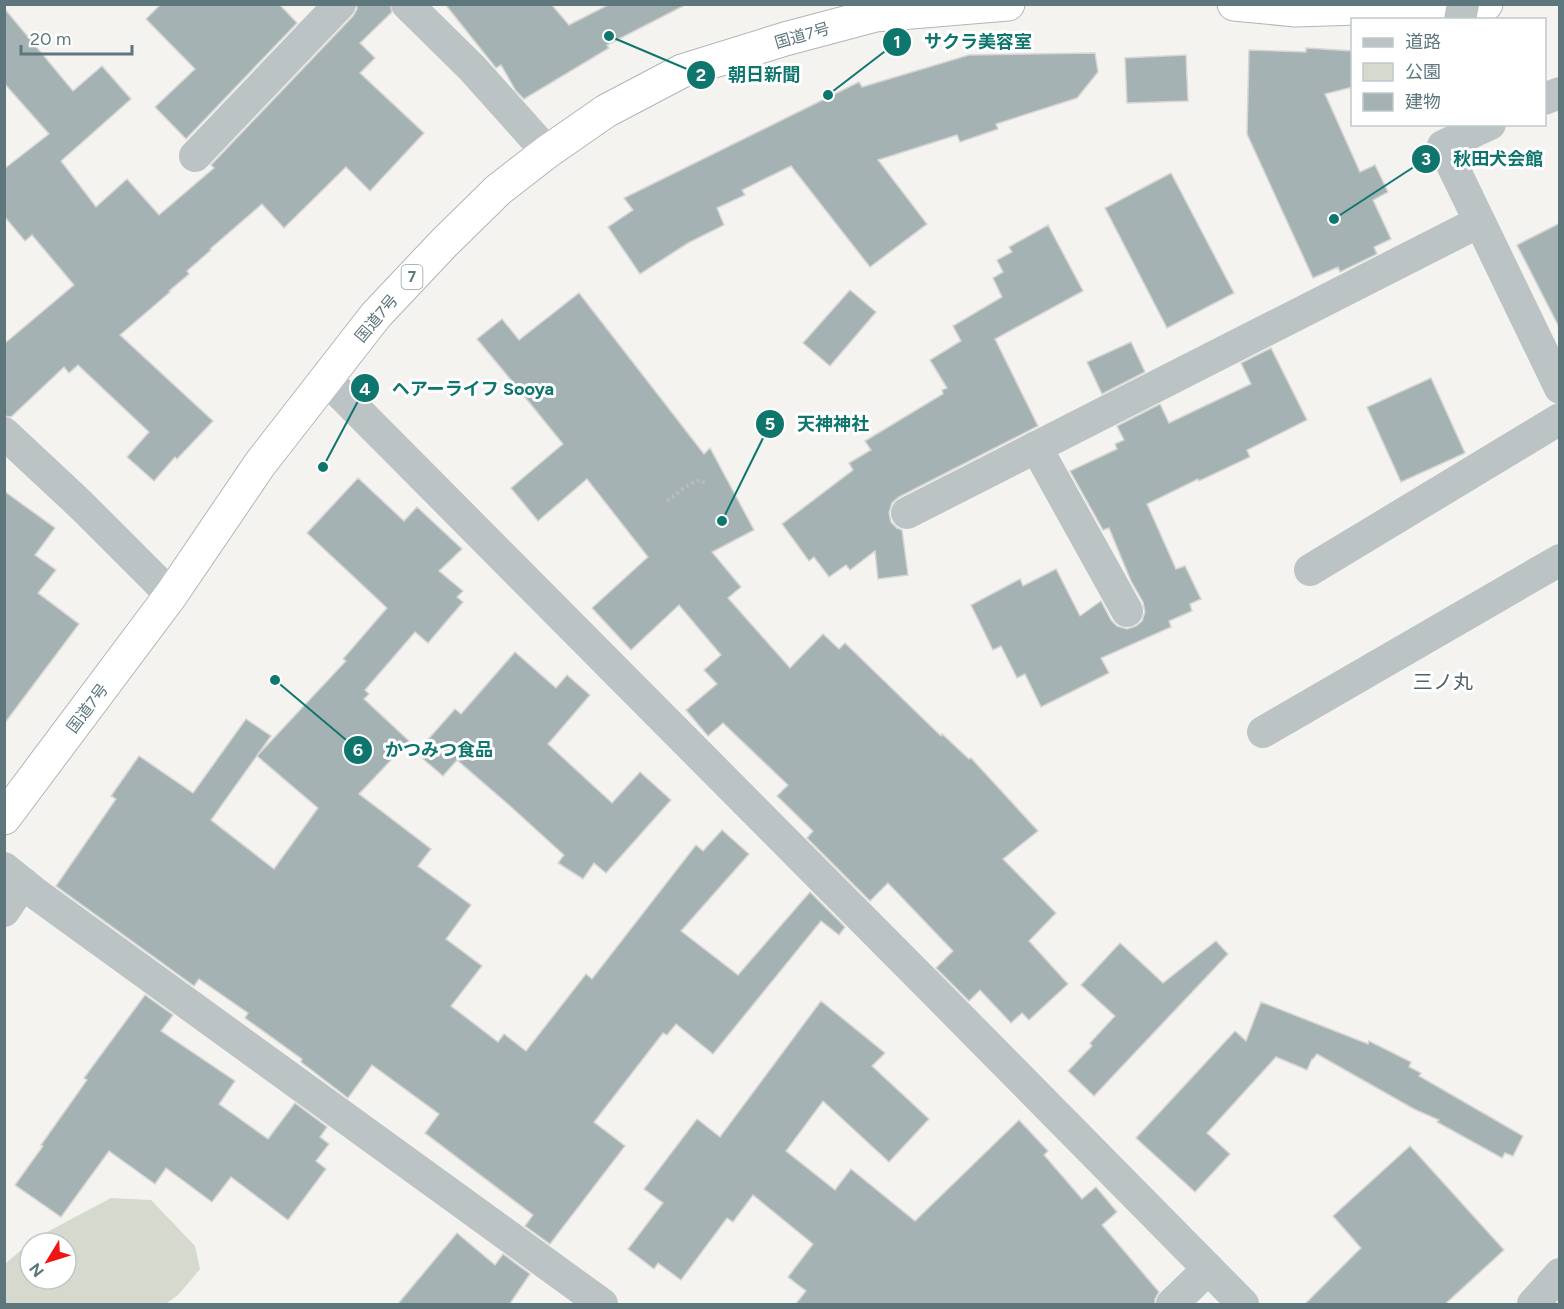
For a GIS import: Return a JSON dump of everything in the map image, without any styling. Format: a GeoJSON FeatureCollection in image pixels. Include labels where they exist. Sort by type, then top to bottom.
{"type":"FeatureCollection","features":[{"type":"Feature","properties":{"kind":"highway","name":"国道7号"},"geometry":{"type":"LineString","coordinates":[[4,818],[171,595],[260,464],[376,315],[498,190],[546,152],[606,111],[682,71],[785,39],[875,15],[1008,4]]}},
{"type":"Feature","properties":{"kind":"highway"},"geometry":{"type":"LineString","coordinates":[[1234,4],[1295,10],[1486,4]]}},
{"type":"Feature","properties":{"kind":"street"},"geometry":{"type":"LineString","coordinates":[[195,156],[339,4]]}},
{"type":"Feature","properties":{"kind":"street"},"geometry":{"type":"LineString","coordinates":[[407,4],[472,68],[546,152]]}},
{"type":"Feature","properties":{"kind":"street"},"geometry":{"type":"LineString","coordinates":[[1546,99],[1560,93]]}},
{"type":"Feature","properties":{"kind":"street"},"geometry":{"type":"LineString","coordinates":[[1481,126],[1439,135],[1560,388]]}},
{"type":"Feature","properties":{"kind":"street"},"geometry":{"type":"LineString","coordinates":[[907,513],[1479,222]]}},
{"type":"Feature","properties":{"kind":"street"},"geometry":{"type":"LineString","coordinates":[[326,379],[1243,1305]]}},
{"type":"Feature","properties":{"kind":"street"},"geometry":{"type":"LineString","coordinates":[[1310,570],[1560,419]]}},
{"type":"Feature","properties":{"kind":"street"},"geometry":{"type":"LineString","coordinates":[[4,433],[81,505],[171,595]]}},
{"type":"Feature","properties":{"kind":"street"},"geometry":{"type":"LineString","coordinates":[[1036,447],[1127,611]]}},
{"type":"Feature","properties":{"kind":"street"},"geometry":{"type":"LineString","coordinates":[[1263,732],[1560,560]]}},
{"type":"Feature","properties":{"kind":"street"},"geometry":{"type":"LineString","coordinates":[[4,911],[14,876],[602,1305]]}},
{"type":"Feature","properties":{"kind":"street"},"geometry":{"type":"LineString","coordinates":[[1173,1305],[1208,1269]]}},
{"type":"Feature","properties":{"kind":"street"},"geometry":{"type":"LineString","coordinates":[[1533,1305],[1560,1274]]}},
{"type":"Feature","properties":{"kind":"path"},"geometry":{"type":"LineString","coordinates":[[667,501],[688,485],[700,480],[707,484]]}},
{"type":"Feature","properties":{"kind":"green space"},"geometry":{"type":"Polygon","coordinates":[[[111,1198],[151,1200],[195,1246],[200,1269],[179,1294],[166,1304],[5,1304],[5,1264],[18,1253],[18,1291],[78,1291],[78,1231],[49,1231],[111,1198]]]}},
{"type":"Feature","properties":{"kind":"building"},"geometry":{"type":"Polygon","coordinates":[[[161,4],[279,4],[297,23],[186,139],[155,107],[195,69],[146,19],[161,4]]]}},
{"type":"Feature","properties":{"kind":"building"},"geometry":{"type":"Polygon","coordinates":[[[357,4],[390,4],[392,12],[360,43],[375,58],[360,73],[424,133],[370,191],[346,167],[284,228],[262,204],[187,271],[189,274],[170,292],[120,335],[213,421],[177,459],[175,457],[154,481],[127,457],[149,432],[78,365],[69,373],[64,367],[11,417],[4,416],[4,344],[74,285],[32,235],[25,241],[4,216],[4,169],[49,134],[4,83],[4,8],[73,91],[102,66],[131,99],[61,161],[96,207],[127,179],[159,215],[214,168],[211,165],[353,16],[357,4]]]}},
{"type":"Feature","properties":{"kind":"building"},"geometry":{"type":"Polygon","coordinates":[[[445,4],[551,4],[569,25],[610,4],[687,4],[607,45],[609,48],[524,99],[516,91],[501,65],[496,68],[445,4]]]}},
{"type":"Feature","properties":{"kind":"building"},"geometry":{"type":"Polygon","coordinates":[[[1306,48],[1351,51],[1351,88],[1325,94],[1360,172],[1375,165],[1388,192],[1373,200],[1391,239],[1374,247],[1377,254],[1340,272],[1338,267],[1313,278],[1247,134],[1249,50],[1306,52],[1306,48]]]}},
{"type":"Feature","properties":{"kind":"building"},"geometry":{"type":"Polygon","coordinates":[[[1095,53],[1098,72],[1077,98],[996,124],[998,129],[960,142],[957,135],[878,160],[927,224],[870,267],[791,166],[742,190],[745,195],[717,208],[724,225],[688,243],[640,274],[608,227],[633,210],[624,198],[859,82],[862,87],[969,55],[1095,53]]]}},
{"type":"Feature","properties":{"kind":"building"},"geometry":{"type":"Polygon","coordinates":[[[1186,55],[1188,101],[1127,103],[1125,58],[1186,55]]]}},
{"type":"Feature","properties":{"kind":"building"},"geometry":{"type":"Polygon","coordinates":[[[1171,173],[1234,293],[1167,328],[1105,208],[1171,173]]]}},
{"type":"Feature","properties":{"kind":"building"},"geometry":{"type":"Polygon","coordinates":[[[1560,223],[1560,329],[1517,245],[1560,223]]]}},
{"type":"Feature","properties":{"kind":"building"},"geometry":{"type":"Polygon","coordinates":[[[1048,225],[1083,291],[995,339],[1038,426],[899,497],[892,503],[889,513],[891,522],[902,530],[908,575],[878,579],[875,551],[850,570],[846,565],[829,577],[814,557],[809,561],[782,524],[853,470],[849,463],[871,450],[865,441],[943,394],[942,390],[947,388],[930,360],[961,341],[953,326],[1002,297],[993,278],[1003,272],[997,260],[1012,252],[1009,247],[1048,225]]]}},
{"type":"Feature","properties":{"kind":"building"},"geometry":{"type":"Polygon","coordinates":[[[850,290],[876,312],[830,366],[803,343],[850,290]]]}},
{"type":"Feature","properties":{"kind":"building"},"geometry":{"type":"Polygon","coordinates":[[[579,293],[704,454],[710,448],[754,530],[712,552],[741,587],[728,598],[790,668],[823,634],[839,649],[845,643],[941,736],[942,734],[969,759],[971,758],[1038,831],[1003,859],[1056,913],[1029,941],[1068,984],[1029,1020],[1022,1013],[1011,1023],[980,990],[969,1001],[936,968],[953,951],[888,883],[870,901],[807,838],[813,831],[777,796],[788,785],[723,723],[708,736],[686,710],[717,684],[704,670],[721,655],[679,605],[631,650],[592,608],[648,557],[587,479],[538,521],[511,488],[563,444],[477,339],[502,319],[519,340],[579,293]]]}},
{"type":"Feature","properties":{"kind":"building"},"geometry":{"type":"Polygon","coordinates":[[[1131,342],[1145,372],[1102,394],[1087,362],[1131,342]]]}},
{"type":"Feature","properties":{"kind":"building"},"geometry":{"type":"Polygon","coordinates":[[[1271,348],[1307,420],[1247,450],[1250,457],[1147,504],[1176,569],[1185,566],[1201,599],[1190,604],[1192,611],[1169,621],[1171,627],[1101,658],[1109,673],[1041,707],[1025,674],[1017,678],[1001,646],[993,650],[971,605],[1020,579],[1023,586],[1056,569],[1080,616],[1101,601],[1111,620],[1117,626],[1127,629],[1142,621],[1145,612],[1143,602],[1131,581],[1109,528],[1103,530],[1070,471],[1117,449],[1115,444],[1124,440],[1117,426],[1160,404],[1169,423],[1251,384],[1241,363],[1271,348]]]}},
{"type":"Feature","properties":{"kind":"building"},"geometry":{"type":"Polygon","coordinates":[[[1431,378],[1465,453],[1401,482],[1367,407],[1431,378]]]}},
{"type":"Feature","properties":{"kind":"building"},"geometry":{"type":"Polygon","coordinates":[[[358,478],[404,521],[417,507],[462,549],[439,571],[463,591],[457,597],[463,602],[428,643],[415,632],[365,690],[369,694],[364,699],[409,741],[359,794],[431,849],[418,866],[471,905],[446,939],[482,966],[451,1006],[498,1042],[504,1034],[526,1051],[586,974],[592,979],[696,845],[703,851],[722,830],[749,854],[681,931],[738,975],[810,892],[845,927],[839,935],[821,921],[713,1054],[676,1024],[667,1035],[663,1033],[594,1122],[625,1146],[550,1244],[525,1226],[533,1215],[425,1133],[439,1114],[372,1065],[348,1098],[301,1062],[302,1059],[245,1018],[248,1013],[199,979],[194,986],[56,886],[116,799],[111,796],[139,756],[193,793],[246,719],[271,736],[211,820],[274,869],[318,808],[257,756],[346,661],[343,659],[387,608],[307,533],[358,478]]]}},
{"type":"Feature","properties":{"kind":"building"},"geometry":{"type":"Polygon","coordinates":[[[4,491],[55,528],[35,555],[56,570],[38,593],[79,624],[4,724],[4,491]]]}},
{"type":"Feature","properties":{"kind":"building"},"geometry":{"type":"Polygon","coordinates":[[[515,652],[556,688],[567,675],[590,695],[548,744],[612,803],[640,772],[671,800],[606,873],[594,863],[583,879],[558,863],[564,855],[457,760],[443,776],[416,753],[455,709],[461,714],[515,652]]]}},
{"type":"Feature","properties":{"kind":"building"},"geometry":{"type":"Polygon","coordinates":[[[1216,941],[1228,954],[1094,1096],[1068,1071],[1092,1046],[1090,1043],[1115,1016],[1081,985],[1120,943],[1163,983],[1216,941]]]}},
{"type":"Feature","properties":{"kind":"building"},"geometry":{"type":"Polygon","coordinates":[[[145,995],[173,1015],[161,1031],[235,1081],[219,1104],[268,1139],[295,1103],[327,1127],[320,1137],[329,1144],[316,1161],[326,1169],[288,1220],[231,1177],[212,1202],[166,1168],[155,1184],[109,1151],[61,1217],[15,1185],[87,1080],[84,1078],[145,995]]]}},
{"type":"Feature","properties":{"kind":"building"},"geometry":{"type":"Polygon","coordinates":[[[821,1001],[885,1053],[872,1066],[929,1119],[889,1162],[823,1101],[786,1151],[835,1190],[851,1169],[915,1221],[1019,1120],[1048,1151],[1044,1155],[1082,1199],[1096,1187],[1117,1212],[1102,1225],[1159,1292],[1155,1305],[795,1305],[806,1291],[788,1277],[813,1244],[753,1195],[733,1222],[727,1218],[681,1280],[658,1263],[654,1269],[628,1249],[663,1203],[644,1189],[697,1119],[720,1137],[821,1001]]]}},
{"type":"Feature","properties":{"kind":"building"},"geometry":{"type":"Polygon","coordinates":[[[1261,1002],[1368,1044],[1369,1041],[1411,1062],[1409,1067],[1421,1073],[1419,1076],[1523,1136],[1513,1156],[1505,1153],[1502,1158],[1437,1122],[1439,1120],[1414,1109],[1317,1054],[1307,1070],[1276,1057],[1207,1133],[1230,1154],[1195,1192],[1136,1138],[1235,1031],[1246,1041],[1261,1002]]]}},
{"type":"Feature","properties":{"kind":"building"},"geometry":{"type":"Polygon","coordinates":[[[1410,1146],[1504,1250],[1444,1305],[1304,1305],[1361,1248],[1333,1216],[1410,1146]]]}},
{"type":"Feature","properties":{"kind":"building"},"geometry":{"type":"Polygon","coordinates":[[[457,1233],[495,1265],[503,1254],[530,1274],[509,1305],[397,1305],[457,1233]]]}},
{"type":"Feature","properties":{"kind":"place","name":"朝日新聞"},"geometry":{"type":"Point","coordinates":[609,36]}},
{"type":"Feature","properties":{"kind":"place","name":"サクラ美容室"},"geometry":{"type":"Point","coordinates":[828,95]}},
{"type":"Feature","properties":{"kind":"place","name":"秋田犬会館"},"geometry":{"type":"Point","coordinates":[1334,219]}},
{"type":"Feature","properties":{"kind":"place","name":"ヘアーライフ Sooya"},"geometry":{"type":"Point","coordinates":[323,467]}},
{"type":"Feature","properties":{"kind":"place","name":"天神神社"},"geometry":{"type":"Point","coordinates":[722,521]}},
{"type":"Feature","properties":{"kind":"place","name":"かつみつ食品"},"geometry":{"type":"Point","coordinates":[275,680]}},
{"type":"Feature","properties":{"kind":"district","name":"三ノ丸"},"geometry":{"type":"Point","coordinates":[1443,682]}}]}
